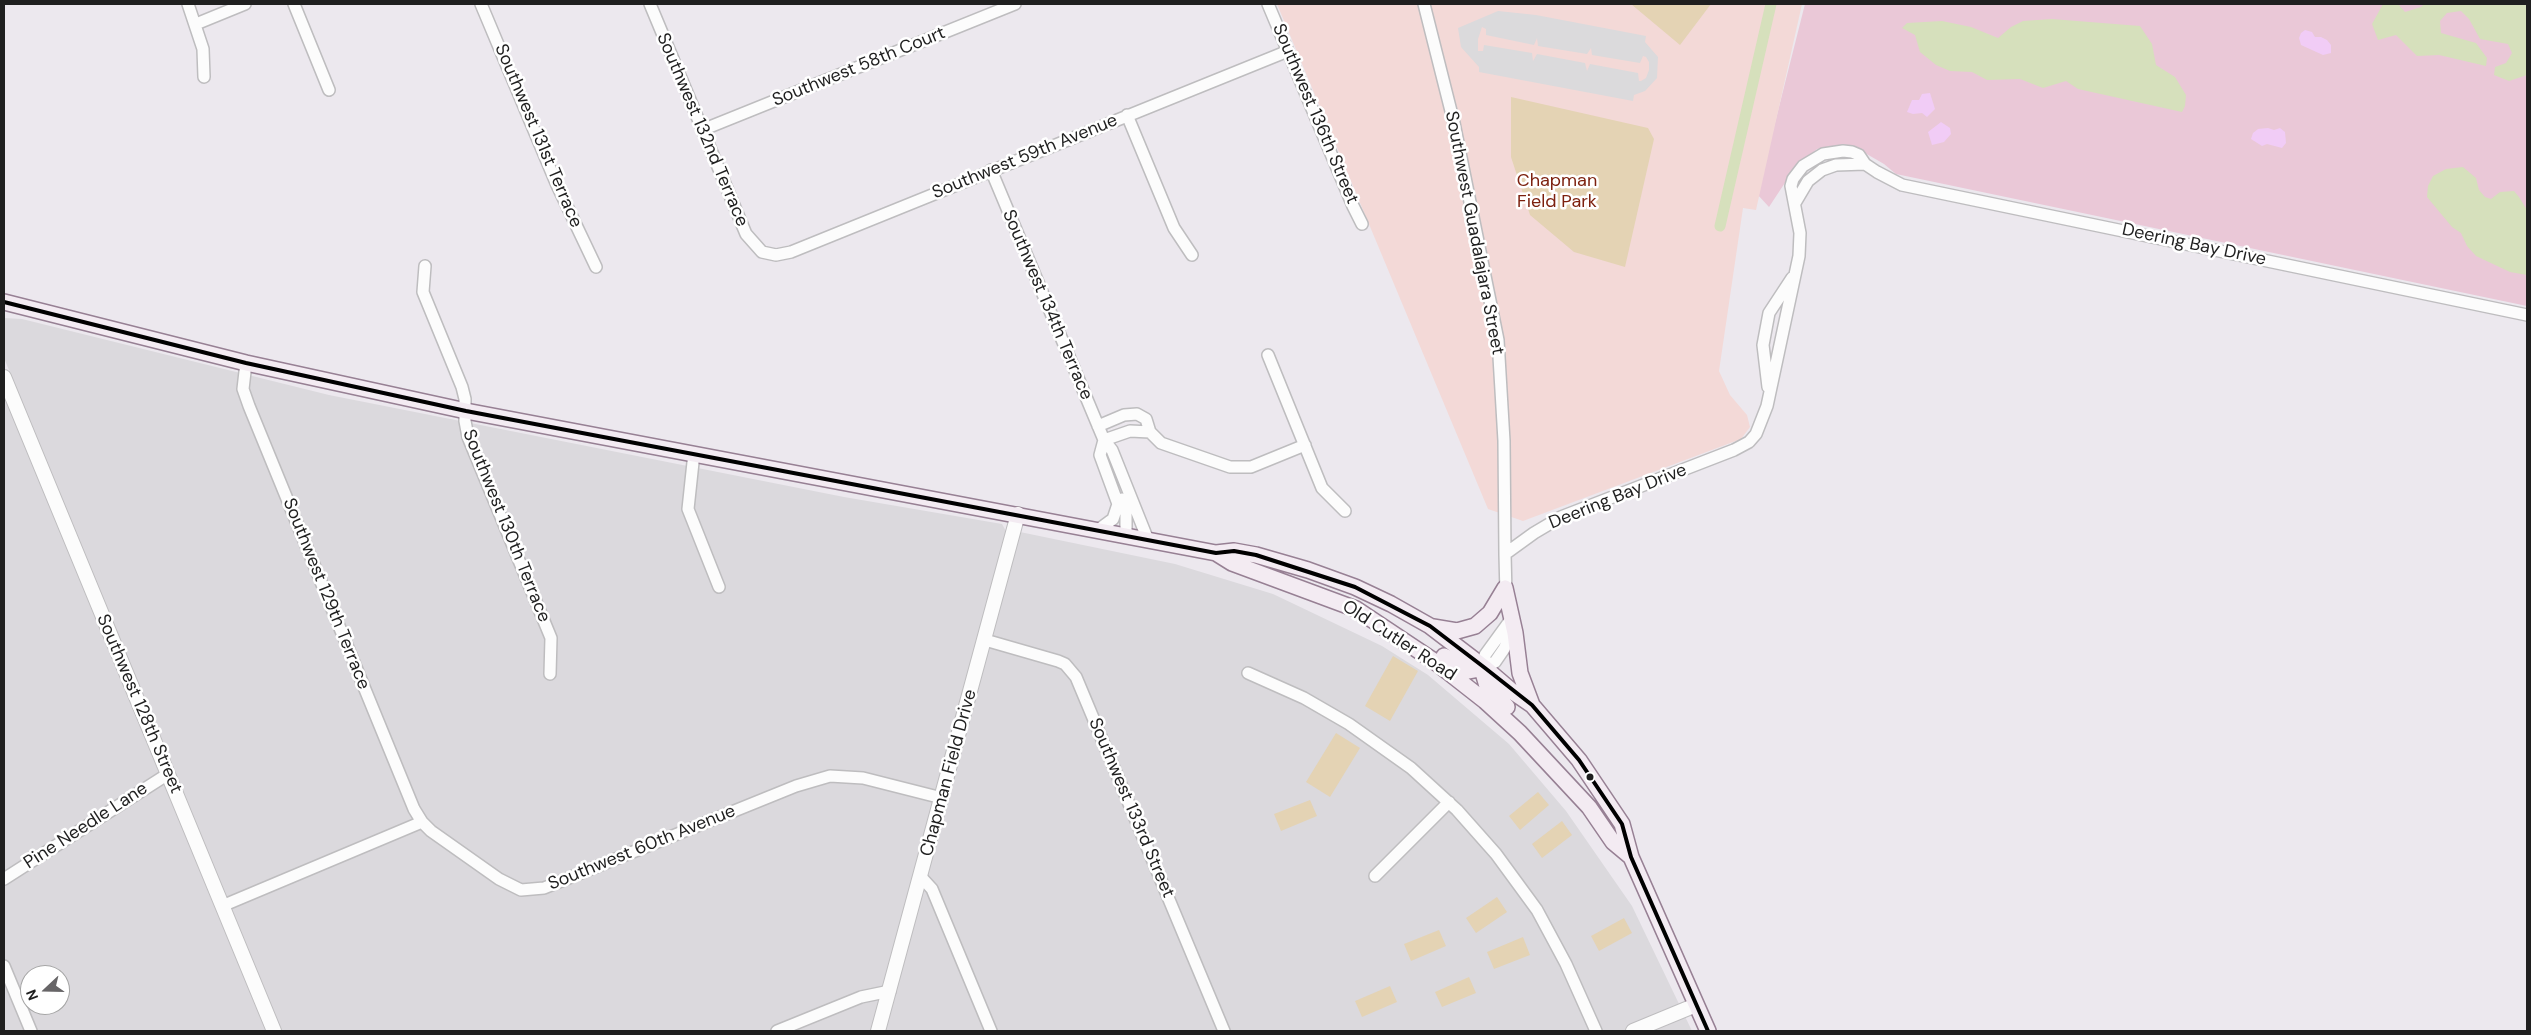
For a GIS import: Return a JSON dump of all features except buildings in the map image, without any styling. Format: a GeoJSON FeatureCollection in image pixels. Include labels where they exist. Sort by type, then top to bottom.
{"type":"FeatureCollection","features":[{"type":"Feature","properties":{"kind":"main road","name":"Old Cutler Road"},"geometry":{"type":"LineString","coordinates":[[4,302],[246,363],[466,411],[1216,553],[1234,551],[1256,555],[1316,573],[1372,594],[1430,626],[1485,668]]}},
{"type":"Feature","properties":{"kind":"main road","name":"Old Cutler Road"},"geometry":{"type":"LineString","coordinates":[[1216,553],[1232,563],[1356,609],[1434,661],[1468,687],[1520,733],[1589,807]]}},
{"type":"Feature","properties":{"kind":"main road"},"geometry":{"type":"LineString","coordinates":[[1430,626],[1457,631],[1475,626],[1490,613],[1505,588]]}},
{"type":"Feature","properties":{"kind":"main road"},"geometry":{"type":"LineString","coordinates":[[1505,588],[1515,633],[1520,673],[1532,705]]}},
{"type":"Feature","properties":{"kind":"main road"},"geometry":{"type":"LineString","coordinates":[[1356,609],[1400,627],[1460,667],[1472,671],[1485,668]]}},
{"type":"Feature","properties":{"kind":"main road"},"geometry":{"type":"LineString","coordinates":[[1485,668],[1513,692],[1532,705],[1579,760],[1614,810],[1628,839],[1631,857],[1708,1031]]}},
{"type":"Feature","properties":{"kind":"main road"},"geometry":{"type":"LineString","coordinates":[[1485,668],[1485,682],[1491,692],[1551,750],[1570,775],[1589,807],[1614,842],[1631,857]]}},
{"type":"Feature","properties":{"kind":"street"},"geometry":{"type":"LineString","coordinates":[[188,4],[196,24],[204,55],[204,77]]}},
{"type":"Feature","properties":{"kind":"street"},"geometry":{"type":"LineString","coordinates":[[196,24],[245,4]]}},
{"type":"Feature","properties":{"kind":"street"},"geometry":{"type":"LineString","coordinates":[[294,4],[329,90]]}},
{"type":"Feature","properties":{"kind":"street","name":"Southwest 131st Terrace"},"geometry":{"type":"LineString","coordinates":[[482,4],[557,185],[596,268]]}},
{"type":"Feature","properties":{"kind":"street","name":"Southwest 132nd Terrace"},"geometry":{"type":"LineString","coordinates":[[650,4],[746,234],[762,252]]}},
{"type":"Feature","properties":{"kind":"street","name":"Southwest 58th Court"},"geometry":{"type":"LineString","coordinates":[[702,130],[1015,4]]}},
{"type":"Feature","properties":{"kind":"street","name":"Southwest 136th Street"},"geometry":{"type":"LineString","coordinates":[[1268,4],[1362,224]]}},
{"type":"Feature","properties":{"kind":"street","name":"Southwest Guadalajara Street"},"geometry":{"type":"LineString","coordinates":[[1424,4],[1454,123],[1498,340],[1504,441],[1505,554]]}},
{"type":"Feature","properties":{"kind":"street","name":"Southwest 59th Avenue"},"geometry":{"type":"LineString","coordinates":[[762,252],[776,255],[791,252],[1288,50]]}},
{"type":"Feature","properties":{"kind":"street"},"geometry":{"type":"LineString","coordinates":[[1127,115],[1174,228],[1192,255]]}},
{"type":"Feature","properties":{"kind":"street","name":"Deering Bay Drive"},"geometry":{"type":"LineString","coordinates":[[1505,554],[1556,520],[1744,445],[1761,425],[1800,244],[1791,186],[1793,179],[1803,166],[1816,158],[1833,152],[1852,152],[1859,155],[1865,164],[1902,185],[2527,315]]}},
{"type":"Feature","properties":{"kind":"street","name":"Southwest 134th Terrace"},"geometry":{"type":"LineString","coordinates":[[991,170],[1104,440],[1112,450],[1148,540]]}},
{"type":"Feature","properties":{"kind":"street","name":"Southwest 130th Terrace"},"geometry":{"type":"LineString","coordinates":[[425,266],[423,292],[462,387],[468,437],[551,638],[550,674]]}},
{"type":"Feature","properties":{"kind":"street","name":"Deering Bay Drive"},"geometry":{"type":"LineString","coordinates":[[1769,393],[1763,345],[1769,313],[1794,276]]}},
{"type":"Feature","properties":{"kind":"street"},"geometry":{"type":"LineString","coordinates":[[1268,355],[1322,488],[1345,511]]}},
{"type":"Feature","properties":{"kind":"street","name":"Southwest 129th Terrace"},"geometry":{"type":"LineString","coordinates":[[246,363],[243,389],[249,406],[406,792],[422,822]]}},
{"type":"Feature","properties":{"kind":"street","name":"Southwest 128th Street"},"geometry":{"type":"LineString","coordinates":[[4,377],[274,1031]]}},
{"type":"Feature","properties":{"kind":"street"},"geometry":{"type":"LineString","coordinates":[[1098,426],[1124,415],[1137,414],[1146,419],[1150,432],[1161,442],[1230,466],[1251,467],[1305,446]]}},
{"type":"Feature","properties":{"kind":"street"},"geometry":{"type":"LineString","coordinates":[[1104,440],[1130,431],[1150,432]]}},
{"type":"Feature","properties":{"kind":"street","name":"Southwest 134th Terrace"},"geometry":{"type":"LineString","coordinates":[[1104,440],[1100,455],[1116,492],[1124,503],[1126,535]]}},
{"type":"Feature","properties":{"kind":"street"},"geometry":{"type":"LineString","coordinates":[[694,454],[688,509],[719,587]]}},
{"type":"Feature","properties":{"kind":"street","name":"Southwest 134th Terrace"},"geometry":{"type":"LineString","coordinates":[[1098,530],[1115,516],[1118,504],[1116,492]]}},
{"type":"Feature","properties":{"kind":"street","name":"Chapman Field Drive"},"geometry":{"type":"LineString","coordinates":[[878,1031],[1018,514]]}},
{"type":"Feature","properties":{"kind":"street"},"geometry":{"type":"LineString","coordinates":[[1485,668],[1485,655],[1509,622],[1505,588],[1505,554]]}},
{"type":"Feature","properties":{"kind":"street","name":"Southwest 133rd Street"},"geometry":{"type":"LineString","coordinates":[[985,640],[1058,661],[1065,664],[1076,677],[1224,1031]]}},
{"type":"Feature","properties":{"kind":"street"},"geometry":{"type":"LineString","coordinates":[[1248,673],[1304,698],[1349,724],[1400,760],[1449,802],[1496,854],[1537,910],[1566,964],[1596,1031]]}},
{"type":"Feature","properties":{"kind":"street","name":"Pine Needle Lane"},"geometry":{"type":"LineString","coordinates":[[4,879],[168,774]]}},
{"type":"Feature","properties":{"kind":"street","name":"Southwest 60th Avenue"},"geometry":{"type":"LineString","coordinates":[[422,822],[441,839],[499,879],[516,888],[529,891],[553,885],[821,778],[853,776],[942,798]]}},
{"type":"Feature","properties":{"kind":"street"},"geometry":{"type":"LineString","coordinates":[[1376,876],[1449,802]]}},
{"type":"Feature","properties":{"kind":"street"},"geometry":{"type":"LineString","coordinates":[[222,906],[422,822]]}},
{"type":"Feature","properties":{"kind":"street"},"geometry":{"type":"LineString","coordinates":[[921,877],[932,889],[991,1031]]}},
{"type":"Feature","properties":{"kind":"street"},"geometry":{"type":"LineString","coordinates":[[4,966],[31,1031]]}},
{"type":"Feature","properties":{"kind":"street"},"geometry":{"type":"LineString","coordinates":[[777,1031],[862,997],[890,991]]}},
{"type":"Feature","properties":{"kind":"street"},"geometry":{"type":"LineString","coordinates":[[1633,1031],[1696,1005]]}},
{"type":"Feature","properties":{"kind":"shaded area"},"geometry":{"type":"Polygon","coordinates":[[[1805,4],[2527,4],[2527,306],[1896,174],[1884,164],[1858,149],[1838,146],[1817,149],[1794,169],[1769,207],[1757,194],[1805,4]]]}},
{"type":"Feature","properties":{"kind":"shaded area"},"geometry":{"type":"Polygon","coordinates":[[[2383,4],[2398,4],[2405,12],[2421,7],[2424,4],[2527,4],[2527,75],[2509,81],[2494,75],[2495,67],[2506,63],[2512,53],[2508,44],[2480,39],[2469,19],[2461,11],[2447,13],[2440,21],[2441,33],[2476,43],[2487,58],[2486,66],[2439,55],[2417,56],[2396,35],[2378,40],[2372,24],[2383,4]]]}},
{"type":"Feature","properties":{"kind":"shaded area"},"geometry":{"type":"Polygon","coordinates":[[[1498,11],[1536,15],[1646,36],[1645,42],[1658,57],[1657,78],[1645,91],[1634,95],[1633,101],[1479,72],[1479,67],[1461,47],[1458,28],[1498,11]],[[1482,27],[1478,39],[1478,51],[1483,51],[1484,45],[1532,53],[1533,61],[1537,54],[1585,63],[1587,71],[1590,64],[1638,73],[1639,81],[1646,78],[1649,70],[1649,62],[1643,56],[1640,63],[1592,55],[1591,48],[1587,54],[1538,46],[1537,38],[1534,45],[1486,35],[1486,29],[1482,27]]]}},
{"type":"Feature","properties":{"kind":"shaded area"},"geometry":{"type":"Polygon","coordinates":[[[2052,19],[2140,26],[2152,44],[2156,65],[2175,77],[2186,95],[2185,106],[2182,112],[2078,89],[2066,81],[2043,88],[2020,79],[1987,80],[1972,72],[1950,71],[1936,65],[1920,52],[1915,35],[1902,28],[1907,23],[1942,21],[1971,27],[1998,38],[2011,27],[2023,21],[2052,19]]]}},
{"type":"Feature","properties":{"kind":"shaded area"},"geometry":{"type":"Polygon","coordinates":[[[2463,167],[2476,178],[2479,190],[2485,197],[2491,199],[2500,192],[2514,191],[2527,210],[2527,275],[2510,272],[2476,256],[2467,246],[2461,233],[2452,227],[2427,197],[2428,186],[2433,176],[2446,169],[2463,167]]]}},
{"type":"Feature","properties":{"kind":"shaded area"},"geometry":{"type":"Polygon","coordinates":[[[4,318],[22,319],[329,395],[844,497],[1002,524],[1007,533],[871,1031],[282,1031],[4,358],[4,318]]]}},
{"type":"Feature","properties":{"kind":"shaded area"},"geometry":{"type":"Polygon","coordinates":[[[4,396],[266,1031],[4,1031],[4,396]]]}},
{"type":"Feature","properties":{"kind":"shaded area"},"geometry":{"type":"Polygon","coordinates":[[[1020,532],[1175,564],[1273,594],[1382,646],[1428,675],[1509,744],[1566,811],[1632,906],[1692,1031],[884,1031],[1020,532]]]}},
{"type":"Feature","properties":{"kind":"sand"},"geometry":{"type":"Polygon","coordinates":[[[2305,30],[2312,32],[2315,37],[2327,40],[2331,45],[2331,53],[2323,55],[2301,45],[2299,38],[2305,30]]]}},
{"type":"Feature","properties":{"kind":"sand"},"geometry":{"type":"Polygon","coordinates":[[[1930,93],[1935,109],[1927,117],[1922,113],[1913,114],[1907,112],[1912,100],[1919,100],[1922,94],[1930,93]]]}},
{"type":"Feature","properties":{"kind":"sand"},"geometry":{"type":"Polygon","coordinates":[[[1941,122],[1950,128],[1951,134],[1944,142],[1932,145],[1928,132],[1941,122]]]}},
{"type":"Feature","properties":{"kind":"sand"},"geometry":{"type":"Polygon","coordinates":[[[2268,128],[2274,130],[2280,128],[2285,132],[2286,143],[2282,148],[2267,144],[2262,146],[2251,139],[2253,133],[2258,129],[2268,128]]]}},
{"type":"Feature","properties":{"kind":"green space","name":"Chapman Field Park"},"geometry":{"type":"Polygon","coordinates":[[[1277,4],[1802,4],[1756,210],[1743,208],[1719,371],[1730,395],[1747,415],[1750,427],[1741,439],[1523,521],[1488,509],[1277,4]]]}},
{"type":"Feature","properties":{"kind":"green space"},"geometry":{"type":"Polygon","coordinates":[[[1631,4],[1711,4],[1680,45],[1631,4]]]}},
{"type":"Feature","properties":{"kind":"green space"},"geometry":{"type":"Polygon","coordinates":[[[1511,97],[1648,128],[1654,139],[1625,267],[1574,252],[1530,215],[1511,157],[1511,97]]]}},
{"type":"Feature","properties":{"kind":"green space"},"geometry":{"type":"Polygon","coordinates":[[[1393,656],[1418,671],[1390,721],[1365,706],[1393,656]]]}},
{"type":"Feature","properties":{"kind":"green space"},"geometry":{"type":"Polygon","coordinates":[[[1336,733],[1360,748],[1330,797],[1306,782],[1336,733]]]}},
{"type":"Feature","properties":{"kind":"green space"},"geometry":{"type":"Polygon","coordinates":[[[1538,792],[1549,805],[1520,830],[1509,816],[1538,792]]]}},
{"type":"Feature","properties":{"kind":"green space"},"geometry":{"type":"Polygon","coordinates":[[[1310,800],[1317,816],[1281,831],[1274,814],[1310,800]]]}},
{"type":"Feature","properties":{"kind":"green space"},"geometry":{"type":"Polygon","coordinates":[[[1562,821],[1572,835],[1542,858],[1532,844],[1562,821]]]}},
{"type":"Feature","properties":{"kind":"green space"},"geometry":{"type":"Polygon","coordinates":[[[1497,897],[1507,912],[1476,933],[1466,918],[1497,897]]]}},
{"type":"Feature","properties":{"kind":"green space"},"geometry":{"type":"Polygon","coordinates":[[[1624,918],[1632,933],[1599,951],[1591,936],[1624,918]]]}},
{"type":"Feature","properties":{"kind":"green space"},"geometry":{"type":"Polygon","coordinates":[[[1439,930],[1446,946],[1411,961],[1404,944],[1439,930]]]}},
{"type":"Feature","properties":{"kind":"green space"},"geometry":{"type":"Polygon","coordinates":[[[1523,937],[1530,955],[1494,969],[1487,952],[1523,937]]]}},
{"type":"Feature","properties":{"kind":"green space"},"geometry":{"type":"Polygon","coordinates":[[[1469,977],[1476,993],[1442,1007],[1435,992],[1469,977]]]}},
{"type":"Feature","properties":{"kind":"green space"},"geometry":{"type":"Polygon","coordinates":[[[1390,986],[1397,1002],[1362,1017],[1355,1001],[1390,986]]]}},
{"type":"Feature","properties":{"kind":"waterway"},"geometry":{"type":"LineString","coordinates":[[1720,226],[1771,4]]}},
{"type":"Feature","properties":{"kind":"transit line"},"geometry":{"type":"LineString","coordinates":[[4,302],[246,363],[466,411],[1216,553],[1234,551],[1256,555],[1355,587],[1430,626],[1485,668],[1532,705],[1579,760],[1622,824],[1631,857],[1708,1031]]}}]}
